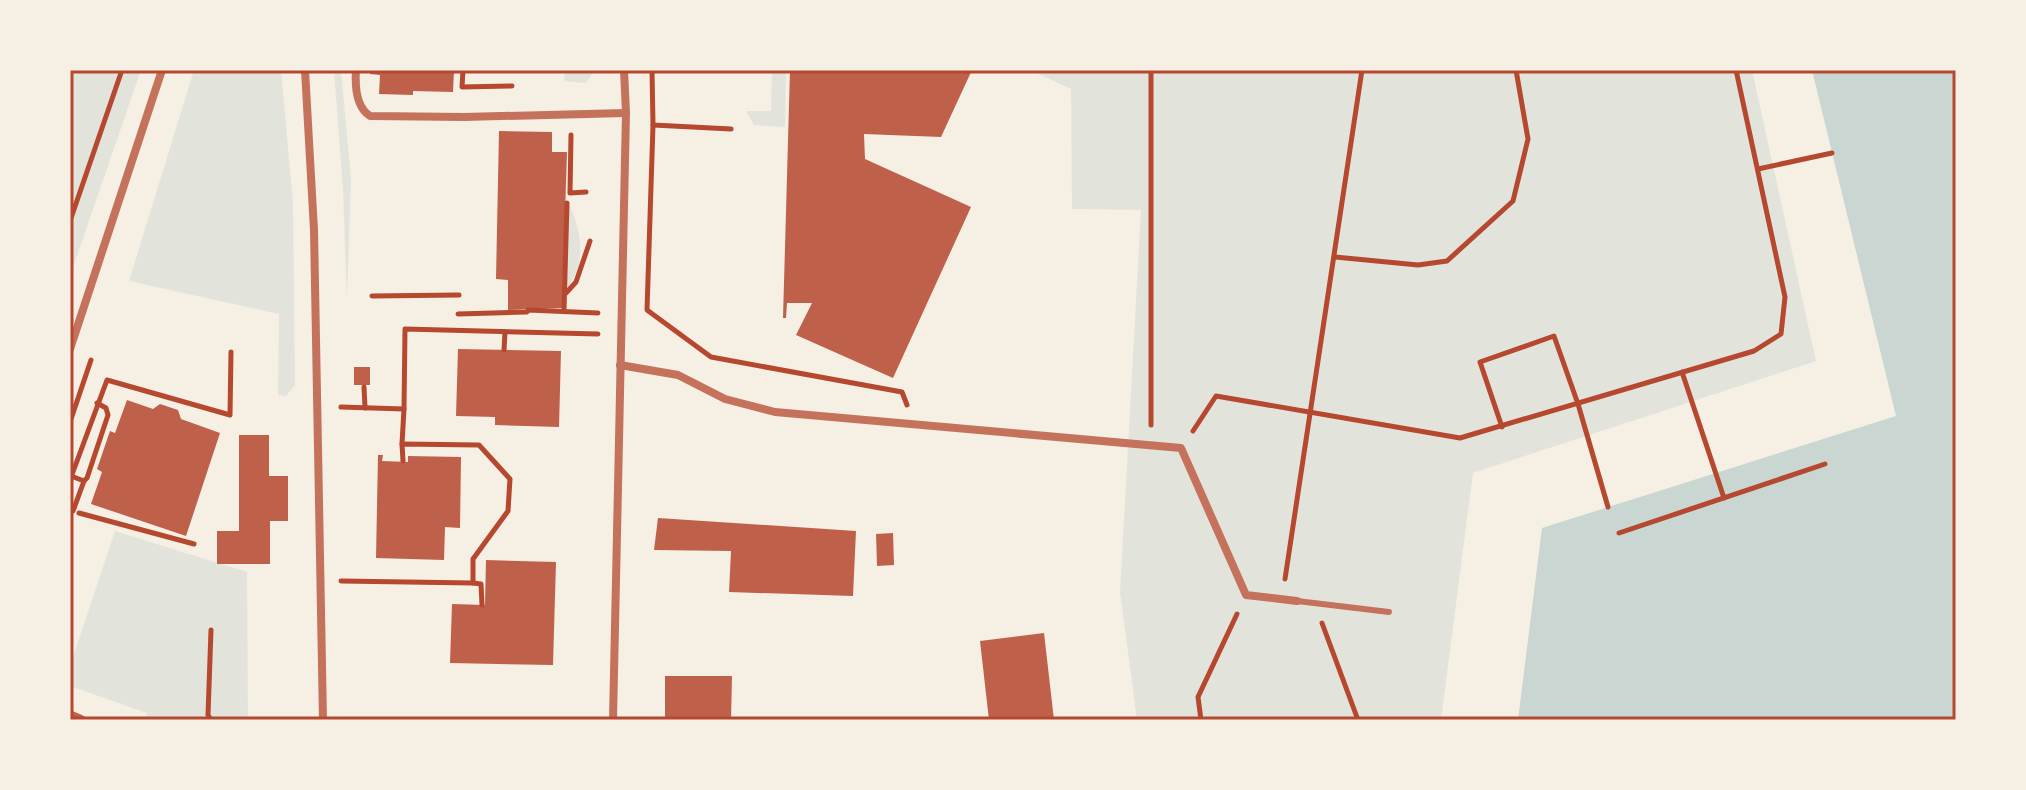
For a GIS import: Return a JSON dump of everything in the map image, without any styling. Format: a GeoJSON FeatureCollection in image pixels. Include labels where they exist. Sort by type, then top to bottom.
{"type":"FeatureCollection","features":[{"type":"Feature","properties":{"kind":"street"},"geometry":{"type":"LineString","coordinates":[[70,349],[162,70]]}},
{"type":"Feature","properties":{"kind":"street"},"geometry":{"type":"LineString","coordinates":[[305,70],[314,230],[323,720]]}},
{"type":"Feature","properties":{"kind":"street"},"geometry":{"type":"LineString","coordinates":[[356,70],[359,102],[370,116],[626,113]]}},
{"type":"Feature","properties":{"kind":"street"},"geometry":{"type":"LineString","coordinates":[[613,720],[626,113],[624,70]]}},
{"type":"Feature","properties":{"kind":"street"},"geometry":{"type":"LineString","coordinates":[[620,365],[678,375],[717,396],[749,408],[775,412],[1181,448],[1246,595],[1297,601]]}},
{"type":"Feature","properties":{"kind":"lane"},"geometry":{"type":"LineString","coordinates":[[1297,601],[1389,612]]}},
{"type":"Feature","properties":{"kind":"path"},"geometry":{"type":"LineString","coordinates":[[70,221],[122,70]]}},
{"type":"Feature","properties":{"kind":"path"},"geometry":{"type":"LineString","coordinates":[[463,70],[462,87],[512,86]]}},
{"type":"Feature","properties":{"kind":"path"},"geometry":{"type":"LineString","coordinates":[[652,70],[647,310],[711,357],[902,392],[916,424]]}},
{"type":"Feature","properties":{"kind":"path"},"geometry":{"type":"LineString","coordinates":[[1151,70],[1151,445]]}},
{"type":"Feature","properties":{"kind":"path"},"geometry":{"type":"LineString","coordinates":[[1281,599],[1362,70]]}},
{"type":"Feature","properties":{"kind":"path"},"geometry":{"type":"LineString","coordinates":[[1335,257],[1418,265],[1447,261],[1513,201],[1528,139],[1516,70]]}},
{"type":"Feature","properties":{"kind":"path"},"geometry":{"type":"LineString","coordinates":[[1181,448],[1216,396],[1460,438],[1754,351],[1781,334],[1785,297],[1736,70]]}},
{"type":"Feature","properties":{"kind":"path"},"geometry":{"type":"LineString","coordinates":[[572,114],[570,193],[586,192]]}},
{"type":"Feature","properties":{"kind":"path"},"geometry":{"type":"LineString","coordinates":[[653,125],[731,129]]}},
{"type":"Feature","properties":{"kind":"path"},"geometry":{"type":"LineString","coordinates":[[1758,169],[1832,153]]}},
{"type":"Feature","properties":{"kind":"path"},"geometry":{"type":"LineString","coordinates":[[564,310],[567,203]]}},
{"type":"Feature","properties":{"kind":"path"},"geometry":{"type":"LineString","coordinates":[[565,294],[576,282],[590,241]]}},
{"type":"Feature","properties":{"kind":"path"},"geometry":{"type":"LineString","coordinates":[[372,296],[459,295]]}},
{"type":"Feature","properties":{"kind":"path"},"geometry":{"type":"LineString","coordinates":[[458,314],[564,310],[598,313]]}},
{"type":"Feature","properties":{"kind":"path"},"geometry":{"type":"LineString","coordinates":[[403,461],[405,329],[598,334]]}},
{"type":"Feature","properties":{"kind":"path"},"geometry":{"type":"LineString","coordinates":[[504,350],[505,332]]}},
{"type":"Feature","properties":{"kind":"path"},"geometry":{"type":"LineString","coordinates":[[1502,427],[1480,362],[1554,336],[1578,404],[1608,507]]}},
{"type":"Feature","properties":{"kind":"path"},"geometry":{"type":"LineString","coordinates":[[84,481],[70,478],[107,380],[230,415],[231,352]]}},
{"type":"Feature","properties":{"kind":"path"},"geometry":{"type":"LineString","coordinates":[[70,422],[92,357]]}},
{"type":"Feature","properties":{"kind":"path"},"geometry":{"type":"LineString","coordinates":[[1682,372],[1724,498]]}},
{"type":"Feature","properties":{"kind":"path"},"geometry":{"type":"LineString","coordinates":[[364,387],[365,408]]}},
{"type":"Feature","properties":{"kind":"path"},"geometry":{"type":"LineString","coordinates":[[97,403],[106,408],[108,415],[76,512],[194,544]]}},
{"type":"Feature","properties":{"kind":"path"},"geometry":{"type":"LineString","coordinates":[[341,407],[404,409]]}},
{"type":"Feature","properties":{"kind":"path"},"geometry":{"type":"LineString","coordinates":[[402,444],[479,445],[510,479],[508,511],[473,559],[473,583]]}},
{"type":"Feature","properties":{"kind":"path"},"geometry":{"type":"LineString","coordinates":[[97,447],[104,449]]}},
{"type":"Feature","properties":{"kind":"path"},"geometry":{"type":"LineString","coordinates":[[1619,533],[1825,464]]}},
{"type":"Feature","properties":{"kind":"path"},"geometry":{"type":"LineString","coordinates":[[340,581],[481,584],[482,605]]}},
{"type":"Feature","properties":{"kind":"path"},"geometry":{"type":"LineString","coordinates":[[1201,720],[1198,697],[1246,595]]}},
{"type":"Feature","properties":{"kind":"path"},"geometry":{"type":"LineString","coordinates":[[1315,603],[1358,720]]}},
{"type":"Feature","properties":{"kind":"path"},"geometry":{"type":"LineString","coordinates":[[211,630],[208,715],[211,720]]}},
{"type":"Feature","properties":{"kind":"shaded area"},"geometry":{"type":"Polygon","coordinates":[[[70,70],[141,70],[70,276],[70,70]]]}},
{"type":"Feature","properties":{"kind":"shaded area"},"geometry":{"type":"Polygon","coordinates":[[[194,70],[281,70],[293,202],[295,385],[286,396],[278,395],[279,314],[129,281],[194,70]]]}},
{"type":"Feature","properties":{"kind":"shaded area"},"geometry":{"type":"Polygon","coordinates":[[[334,70],[341,70],[351,178],[347,300],[343,190],[334,70]]]}},
{"type":"Feature","properties":{"kind":"shaded area"},"geometry":{"type":"Polygon","coordinates":[[[565,70],[595,70],[586,83],[564,81],[565,70]]]}},
{"type":"Feature","properties":{"kind":"shaded area"},"geometry":{"type":"Polygon","coordinates":[[[772,70],[786,70],[785,127],[754,125],[746,111],[771,111],[772,70]]]}},
{"type":"Feature","properties":{"kind":"shaded area"},"geometry":{"type":"Polygon","coordinates":[[[1030,70],[1752,70],[1816,361],[1473,473],[1441,720],[1137,720],[1120,592],[1141,210],[1072,209],[1071,89],[1030,70]]]}},
{"type":"Feature","properties":{"kind":"shaded area"},"geometry":{"type":"Polygon","coordinates":[[[1812,70],[1956,70],[1956,720],[1518,720],[1542,528],[1896,416],[1812,70]]]}},
{"type":"Feature","properties":{"kind":"shaded area"},"geometry":{"type":"Polygon","coordinates":[[[569,205],[577,226],[580,259],[566,288],[569,205]]]}},
{"type":"Feature","properties":{"kind":"shaded area"},"geometry":{"type":"Polygon","coordinates":[[[115,531],[247,572],[248,720],[145,720],[147,713],[70,686],[70,666],[115,531]]]}},
{"type":"Feature","properties":{"kind":"building"},"geometry":{"type":"Polygon","coordinates":[[[370,70],[454,70],[453,92],[379,94],[380,75],[370,74],[370,70]]]}},
{"type":"Feature","properties":{"kind":"building"},"geometry":{"type":"Polygon","coordinates":[[[790,70],[972,70],[941,137],[864,134],[865,159],[971,207],[893,378],[796,335],[812,303],[787,303],[786,318],[783,318],[790,70]]]}},
{"type":"Feature","properties":{"kind":"building"},"geometry":{"type":"Polygon","coordinates":[[[499,131],[552,132],[552,152],[567,152],[562,308],[508,310],[508,280],[496,279],[499,131]]]}},
{"type":"Feature","properties":{"kind":"building"},"geometry":{"type":"Polygon","coordinates":[[[458,349],[561,351],[559,427],[495,425],[495,417],[456,416],[458,349]]]}},
{"type":"Feature","properties":{"kind":"building"},"geometry":{"type":"Polygon","coordinates":[[[354,367],[370,367],[370,385],[354,385],[354,367]]]}},
{"type":"Feature","properties":{"kind":"building"},"geometry":{"type":"Polygon","coordinates":[[[127,400],[153,409],[160,404],[178,410],[181,419],[220,433],[186,536],[91,504],[102,472],[97,469],[110,431],[115,433],[127,400]]]}},
{"type":"Feature","properties":{"kind":"building"},"geometry":{"type":"Polygon","coordinates":[[[239,435],[269,435],[269,476],[288,476],[288,521],[270,521],[270,564],[217,564],[217,531],[239,531],[239,435]]]}},
{"type":"Feature","properties":{"kind":"building"},"geometry":{"type":"Polygon","coordinates":[[[378,455],[383,455],[382,461],[408,462],[408,456],[461,457],[460,528],[445,527],[444,560],[376,558],[378,455]]]}},
{"type":"Feature","properties":{"kind":"building"},"geometry":{"type":"Polygon","coordinates":[[[658,518],[856,531],[853,596],[729,592],[731,551],[654,550],[658,518]]]}},
{"type":"Feature","properties":{"kind":"building"},"geometry":{"type":"Polygon","coordinates":[[[893,533],[894,565],[877,566],[876,534],[893,533]]]}},
{"type":"Feature","properties":{"kind":"building"},"geometry":{"type":"Polygon","coordinates":[[[486,560],[556,562],[553,665],[450,663],[452,604],[485,605],[486,560]]]}},
{"type":"Feature","properties":{"kind":"building"},"geometry":{"type":"Polygon","coordinates":[[[1044,633],[1054,720],[989,720],[980,641],[1044,633]]]}},
{"type":"Feature","properties":{"kind":"building"},"geometry":{"type":"Polygon","coordinates":[[[665,676],[732,676],[731,720],[665,720],[665,676]]]}},
{"type":"Feature","properties":{"kind":"building"},"geometry":{"type":"Polygon","coordinates":[[[70,710],[82,715],[90,720],[70,720],[70,710]]]}}]}
